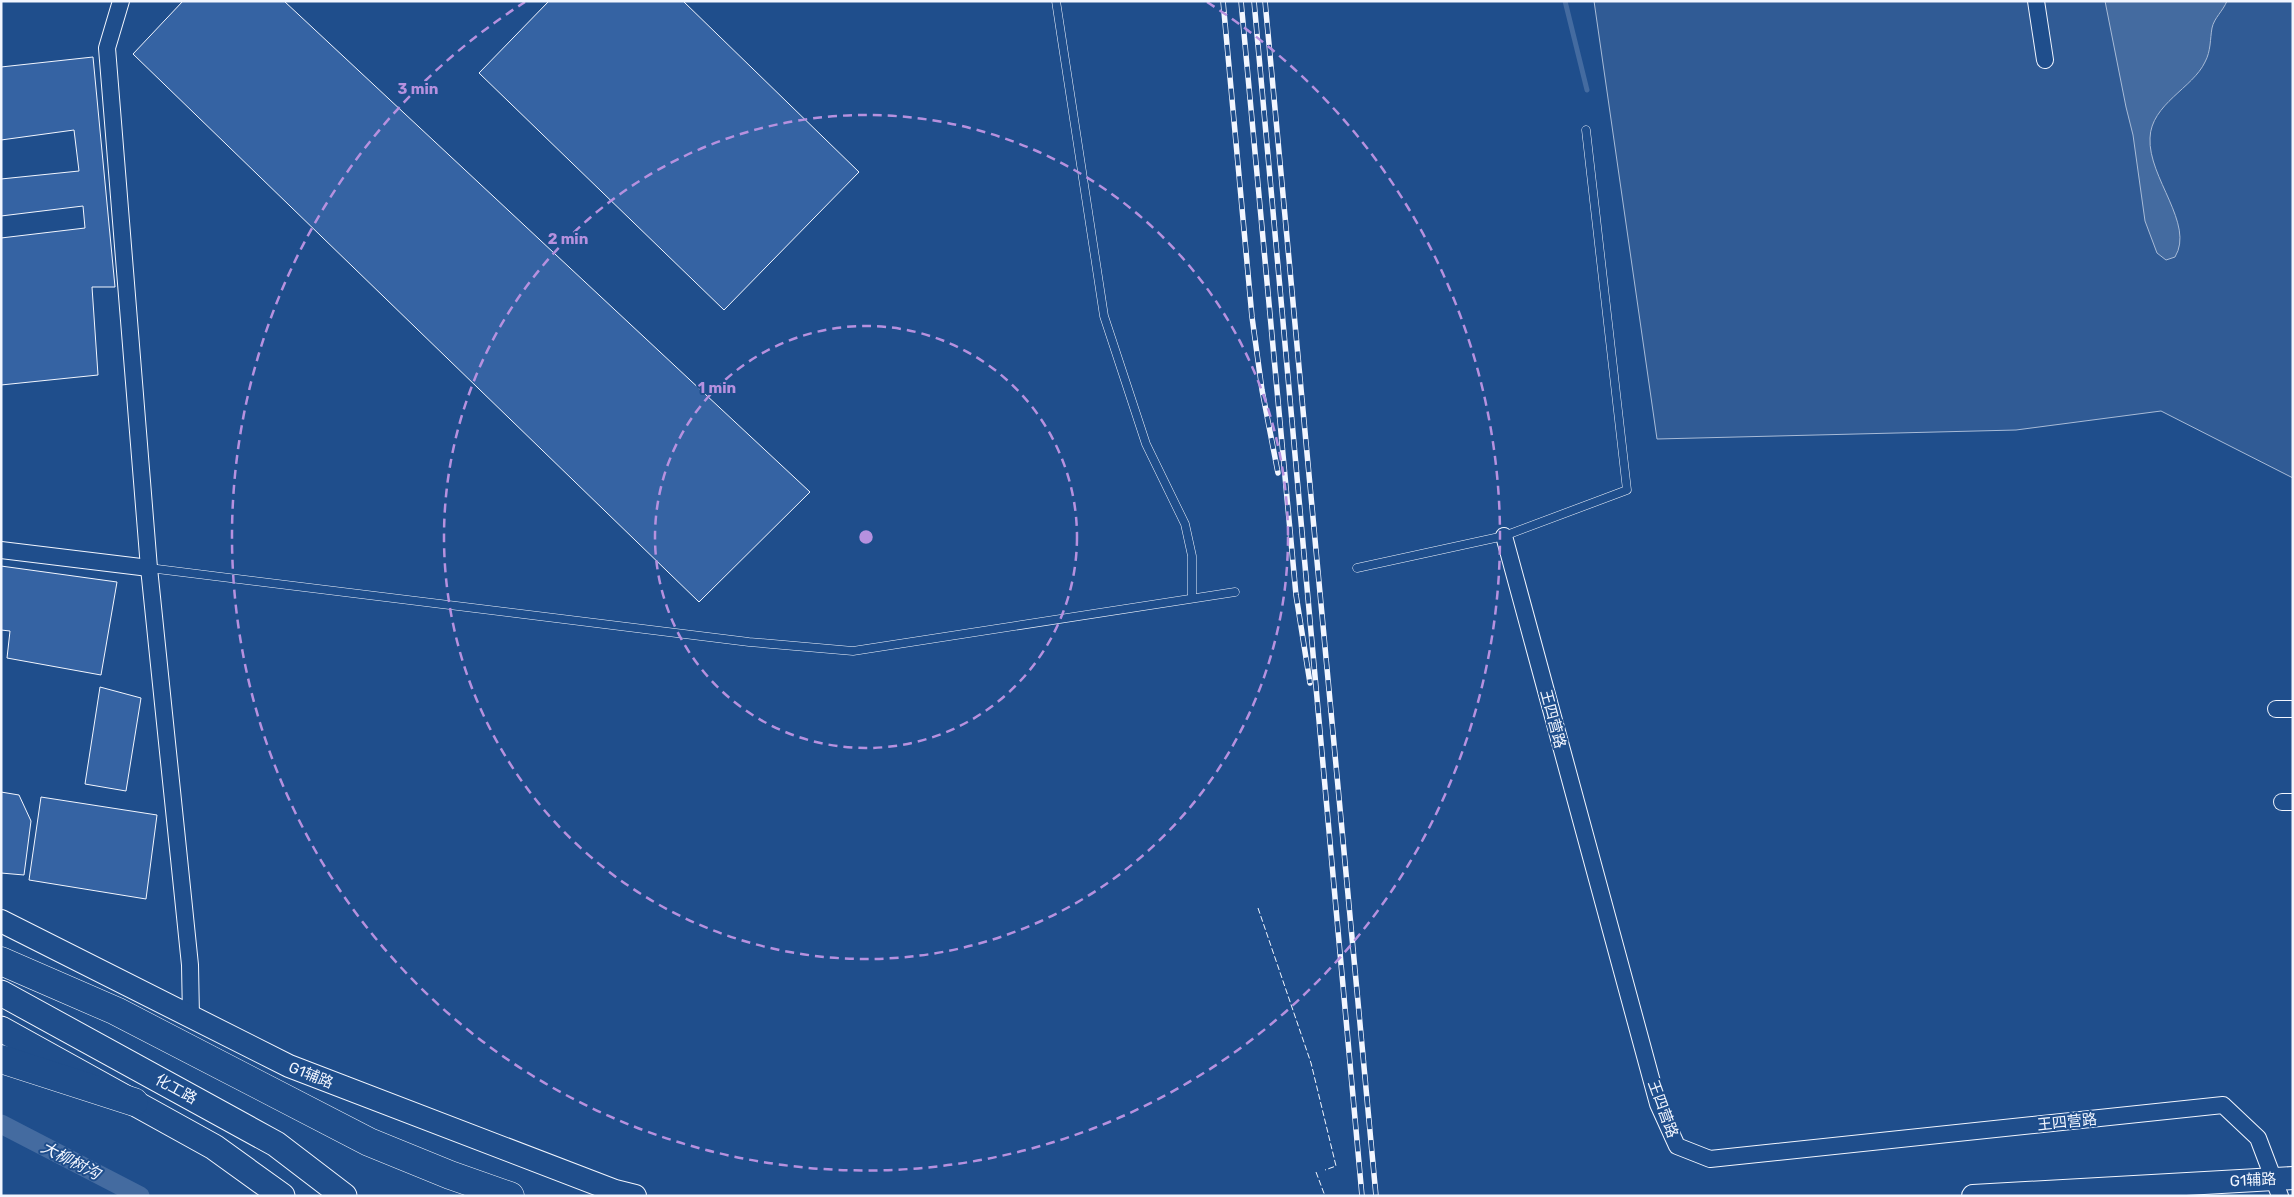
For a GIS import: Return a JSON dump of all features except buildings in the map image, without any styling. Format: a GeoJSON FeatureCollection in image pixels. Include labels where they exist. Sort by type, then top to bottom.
{"type":"FeatureCollection","features":[{"type":"Feature","properties":{"kind":"highway"},"geometry":{"type":"LineString","coordinates":[[1,961],[116,1011],[369,1142],[450,1175],[510,1196]]}},
{"type":"Feature","properties":{"kind":"highway"},"geometry":{"type":"LineString","coordinates":[[1,1059],[134,1102]]}},
{"type":"Feature","properties":{"kind":"main road","name":"G1辅路"},"geometry":{"type":"LineString","coordinates":[[1,921],[289,1066],[616,1191],[635,1196]]}},
{"type":"Feature","properties":{"kind":"main road","name":"化工路"},"geometry":{"type":"LineString","coordinates":[[1,992],[276,1144],[344,1196]]}},
{"type":"Feature","properties":{"kind":"main road"},"geometry":{"type":"LineString","coordinates":[[1,1029],[214,1147],[282,1196]]}},
{"type":"Feature","properties":{"kind":"main road","name":"G1辅路"},"geometry":{"type":"LineString","coordinates":[[1974,1196],[2282,1184]]}},
{"type":"Feature","properties":{"kind":"street"},"geometry":{"type":"LineString","coordinates":[[121,1],[107,48],[149,568],[190,965],[191,1017]]}},
{"type":"Feature","properties":{"kind":"street"},"geometry":{"type":"LineString","coordinates":[[2036,1],[2045,60]]}},
{"type":"Feature","properties":{"kind":"street","name":"王四营路"},"geometry":{"type":"LineString","coordinates":[[1504,536],[1658,1104],[1677,1146],[1710,1159],[2223,1106],[2258,1138],[2282,1184]]}},
{"type":"Feature","properties":{"kind":"street"},"geometry":{"type":"LineString","coordinates":[[1,550],[149,568]]}},
{"type":"Feature","properties":{"kind":"street"},"geometry":{"type":"LineString","coordinates":[[2276,709],[2293,709]]}},
{"type":"Feature","properties":{"kind":"lane"},"geometry":{"type":"LineString","coordinates":[[1056,1],[1104,316],[1146,444],[1185,524],[1192,556],[1192,596]]}},
{"type":"Feature","properties":{"kind":"lane"},"geometry":{"type":"LineString","coordinates":[[1357,568],[1504,536],[1627,490],[1586,130]]}},
{"type":"Feature","properties":{"kind":"lane"},"geometry":{"type":"LineString","coordinates":[[149,568],[749,642],[853,651],[1192,596],[1234,592]]}},
{"type":"Feature","properties":{"kind":"shaded area"},"geometry":{"type":"Polygon","coordinates":[[[1594,1],[2293,1],[2293,478],[2161,411],[2016,430],[1657,439],[1594,1]]]}},
{"type":"Feature","properties":{"kind":"shaded area"},"geometry":{"type":"Polygon","coordinates":[[[2105,1],[2227,1],[2213,24],[2205,62],[2191,80],[2157,115],[2152,126],[2150,138],[2151,153],[2179,230],[2180,244],[2175,257],[2166,260],[2157,253],[2145,221],[2133,135],[2105,1]]]}},
{"type":"Feature","properties":{"kind":"waterway"},"geometry":{"type":"LineString","coordinates":[[1565,1],[1587,90]]}},
{"type":"Feature","properties":{"kind":"waterway","name":"大柳树沟"},"geometry":{"type":"LineString","coordinates":[[1,1124],[140,1196]]}},
{"type":"Feature","properties":{"kind":"railway"},"geometry":{"type":"LineString","coordinates":[[1223,1],[1252,317],[1262,390],[1278,473]]}},
{"type":"Feature","properties":{"kind":"railway"},"geometry":{"type":"LineString","coordinates":[[1241,1],[1296,595],[1310,683]]}},
{"type":"Feature","properties":{"kind":"railway"},"geometry":{"type":"LineString","coordinates":[[1254,1],[1362,1196]]}},
{"type":"Feature","properties":{"kind":"railway"},"geometry":{"type":"LineString","coordinates":[[1265,1],[1376,1196]]}},
{"type":"Feature","properties":{"kind":"fence"},"geometry":{"type":"LineString","coordinates":[[1258,908],[1311,1063],[1336,1166],[1325,1170]]}},
{"type":"Feature","properties":{"kind":"fence"},"geometry":{"type":"LineString","coordinates":[[1316,1172],[1325,1196]]}}]}
